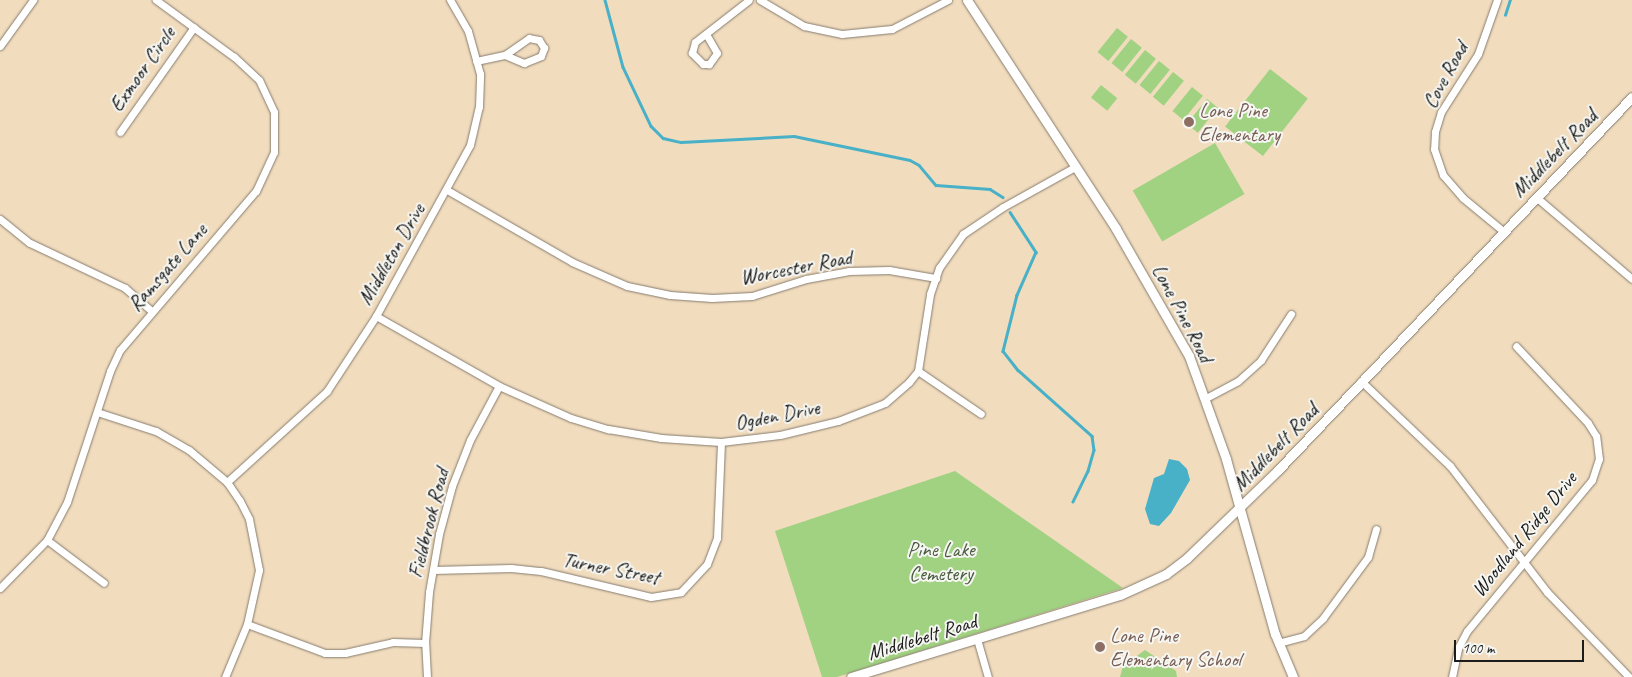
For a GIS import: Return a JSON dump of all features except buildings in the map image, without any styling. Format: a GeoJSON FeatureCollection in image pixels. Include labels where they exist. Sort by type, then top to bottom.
{"type":"FeatureCollection","features":[{"type":"Feature","properties":{"kind":"street"},"geometry":{"type":"LineString","coordinates":[[0,46],[32,0]]}},
{"type":"Feature","properties":{"kind":"street","name":"Ramsgate Lane"},"geometry":{"type":"LineString","coordinates":[[0,588],[47,540],[67,502],[120,350],[256,191],[274,152],[274,112],[259,80],[194,27],[156,0]]}},
{"type":"Feature","properties":{"kind":"street","name":"Middleton Drive"},"geometry":{"type":"LineString","coordinates":[[227,482],[327,390],[376,316],[447,190],[470,145],[480,107],[480,74],[468,31],[450,0]]}},
{"type":"Feature","properties":{"kind":"street"},"geometry":{"type":"LineString","coordinates":[[706,34],[749,0]]}},
{"type":"Feature","properties":{"kind":"street"},"geometry":{"type":"LineString","coordinates":[[760,0],[804,26],[842,34],[892,29],[948,0]]}},
{"type":"Feature","properties":{"kind":"street","name":"Lone Pine Road"},"geometry":{"type":"LineString","coordinates":[[967,0],[1174,325],[1206,398],[1226,458],[1238,510],[1278,643],[1293,677]]}},
{"type":"Feature","properties":{"kind":"street","name":"Cove Road"},"geometry":{"type":"LineString","coordinates":[[1497,0],[1478,54],[1441,112],[1435,132],[1434,149],[1443,175],[1463,198],[1503,231]]}},
{"type":"Feature","properties":{"kind":"street","name":"Exmoor Circle"},"geometry":{"type":"LineString","coordinates":[[120,132],[194,27]]}},
{"type":"Feature","properties":{"kind":"street"},"geometry":{"type":"LineString","coordinates":[[476,61],[505,55],[529,38],[539,40],[544,48],[541,56],[524,63],[505,55]]}},
{"type":"Feature","properties":{"kind":"street","name":"Middlebelt Road"},"geometry":{"type":"LineString","coordinates":[[851,677],[1140,587],[1187,558],[1238,510],[1632,97]]}},
{"type":"Feature","properties":{"kind":"street"},"geometry":{"type":"LineString","coordinates":[[981,414],[918,371],[930,294],[936,278],[963,234],[1003,207],[1075,167]]}},
{"type":"Feature","properties":{"kind":"street","name":"Worcester Road"},"geometry":{"type":"LineString","coordinates":[[447,190],[572,262],[626,286],[670,295],[712,298],[752,296],[806,279],[849,271],[889,270],[936,278]]}},
{"type":"Feature","properties":{"kind":"street"},"geometry":{"type":"LineString","coordinates":[[1536,197],[1632,278]]}},
{"type":"Feature","properties":{"kind":"street"},"geometry":{"type":"LineString","coordinates":[[0,219],[30,243],[125,288],[152,311]]}},
{"type":"Feature","properties":{"kind":"street"},"geometry":{"type":"LineString","coordinates":[[1206,398],[1238,381],[1261,360],[1291,314]]}},
{"type":"Feature","properties":{"kind":"street","name":"Ogden Drive"},"geometry":{"type":"LineString","coordinates":[[376,316],[499,386],[570,418],[608,429],[661,438],[721,442],[780,436],[838,421],[885,403],[918,371]]}},
{"type":"Feature","properties":{"kind":"street","name":"Woodland Ridge Drive"},"geometry":{"type":"LineString","coordinates":[[1452,677],[1455,657],[1467,631],[1592,480],[1599,459],[1599,446],[1596,436],[1578,410],[1516,346]]}},
{"type":"Feature","properties":{"kind":"street"},"geometry":{"type":"LineString","coordinates":[[1361,381],[1450,466],[1499,526],[1523,564],[1629,677]]}},
{"type":"Feature","properties":{"kind":"street","name":"Fieldbrook Road"},"geometry":{"type":"LineString","coordinates":[[427,677],[425,643],[433,570],[452,486],[470,440],[499,386]]}},
{"type":"Feature","properties":{"kind":"street"},"geometry":{"type":"LineString","coordinates":[[97,412],[156,431],[189,450],[227,482],[249,519],[259,570],[247,624],[225,677]]}},
{"type":"Feature","properties":{"kind":"street","name":"Turner Street"},"geometry":{"type":"LineString","coordinates":[[433,570],[511,568],[540,571],[651,597],[680,592],[706,564],[716,538],[721,442]]}},
{"type":"Feature","properties":{"kind":"street"},"geometry":{"type":"LineString","coordinates":[[1278,643],[1304,636],[1323,618],[1368,557],[1376,529]]}},
{"type":"Feature","properties":{"kind":"street"},"geometry":{"type":"LineString","coordinates":[[47,540],[104,583]]}},
{"type":"Feature","properties":{"kind":"street"},"geometry":{"type":"LineString","coordinates":[[247,624],[325,653],[345,653],[393,642],[425,643]]}},
{"type":"Feature","properties":{"kind":"street"},"geometry":{"type":"LineString","coordinates":[[977,639],[988,677]]}},
{"type":"Feature","properties":{"kind":"green space"},"geometry":{"type":"Polygon","coordinates":[[[1117,28],[1128,37],[1108,61],[1097,52],[1117,28]]]}},
{"type":"Feature","properties":{"kind":"green space"},"geometry":{"type":"Polygon","coordinates":[[[1131,39],[1142,48],[1122,72],[1111,63],[1131,39]]]}},
{"type":"Feature","properties":{"kind":"green space"},"geometry":{"type":"Polygon","coordinates":[[[1145,50],[1156,59],[1136,84],[1125,75],[1145,50]]]}},
{"type":"Feature","properties":{"kind":"green space"},"geometry":{"type":"Polygon","coordinates":[[[1159,61],[1170,70],[1150,94],[1139,85],[1159,61]]]}},
{"type":"Feature","properties":{"kind":"green space"},"geometry":{"type":"Polygon","coordinates":[[[1270,69],[1308,99],[1263,156],[1225,127],[1270,69]]]}},
{"type":"Feature","properties":{"kind":"green space"},"geometry":{"type":"Polygon","coordinates":[[[1173,72],[1184,81],[1164,106],[1153,97],[1173,72]]]}},
{"type":"Feature","properties":{"kind":"green space"},"geometry":{"type":"Polygon","coordinates":[[[1101,85],[1117,98],[1107,111],[1091,97],[1101,85]]]}},
{"type":"Feature","properties":{"kind":"green space"},"geometry":{"type":"Polygon","coordinates":[[[1192,87],[1203,96],[1183,120],[1172,111],[1192,87]]]}},
{"type":"Feature","properties":{"kind":"green space"},"geometry":{"type":"Polygon","coordinates":[[[1207,99],[1218,108],[1198,133],[1187,124],[1207,99]]]}},
{"type":"Feature","properties":{"kind":"green space"},"geometry":{"type":"Polygon","coordinates":[[[1215,143],[1244,194],[1162,242],[1133,190],[1215,143]]]}},
{"type":"Feature","properties":{"kind":"green space","name":"Pine Lake Cemetery"},"geometry":{"type":"Polygon","coordinates":[[[955,471],[1123,588],[837,677],[822,677],[775,531],[955,471]]]}},
{"type":"Feature","properties":{"kind":"green space"},"geometry":{"type":"Polygon","coordinates":[[[1145,650],[1176,671],[1177,677],[1120,677],[1123,666],[1145,650]]]}},
{"type":"Feature","properties":{"kind":"water"},"geometry":{"type":"Polygon","coordinates":[[[1169,459],[1179,461],[1187,469],[1190,480],[1171,513],[1159,526],[1150,524],[1145,509],[1154,478],[1164,474],[1169,459]]]}},
{"type":"Feature","properties":{"kind":"waterway"},"geometry":{"type":"LineString","coordinates":[[605,0],[623,67],[651,126],[663,138],[681,142],[794,136],[910,160],[919,165],[936,185],[990,189],[1003,197]]}},
{"type":"Feature","properties":{"kind":"waterway"},"geometry":{"type":"LineString","coordinates":[[1505,15],[1510,0]]}},
{"type":"Feature","properties":{"kind":"waterway"},"geometry":{"type":"LineString","coordinates":[[1010,212],[1036,252],[1017,295],[1003,351],[1018,370],[1092,436],[1094,450],[1088,471],[1073,502]]}},
{"type":"Feature","properties":{"kind":"place","name":"Lone Pine Elementary"},"geometry":{"type":"Point","coordinates":[1189,122]}},
{"type":"Feature","properties":{"kind":"place","name":"Lone Pine Elementary School"},"geometry":{"type":"Point","coordinates":[1100,647]}}]}
